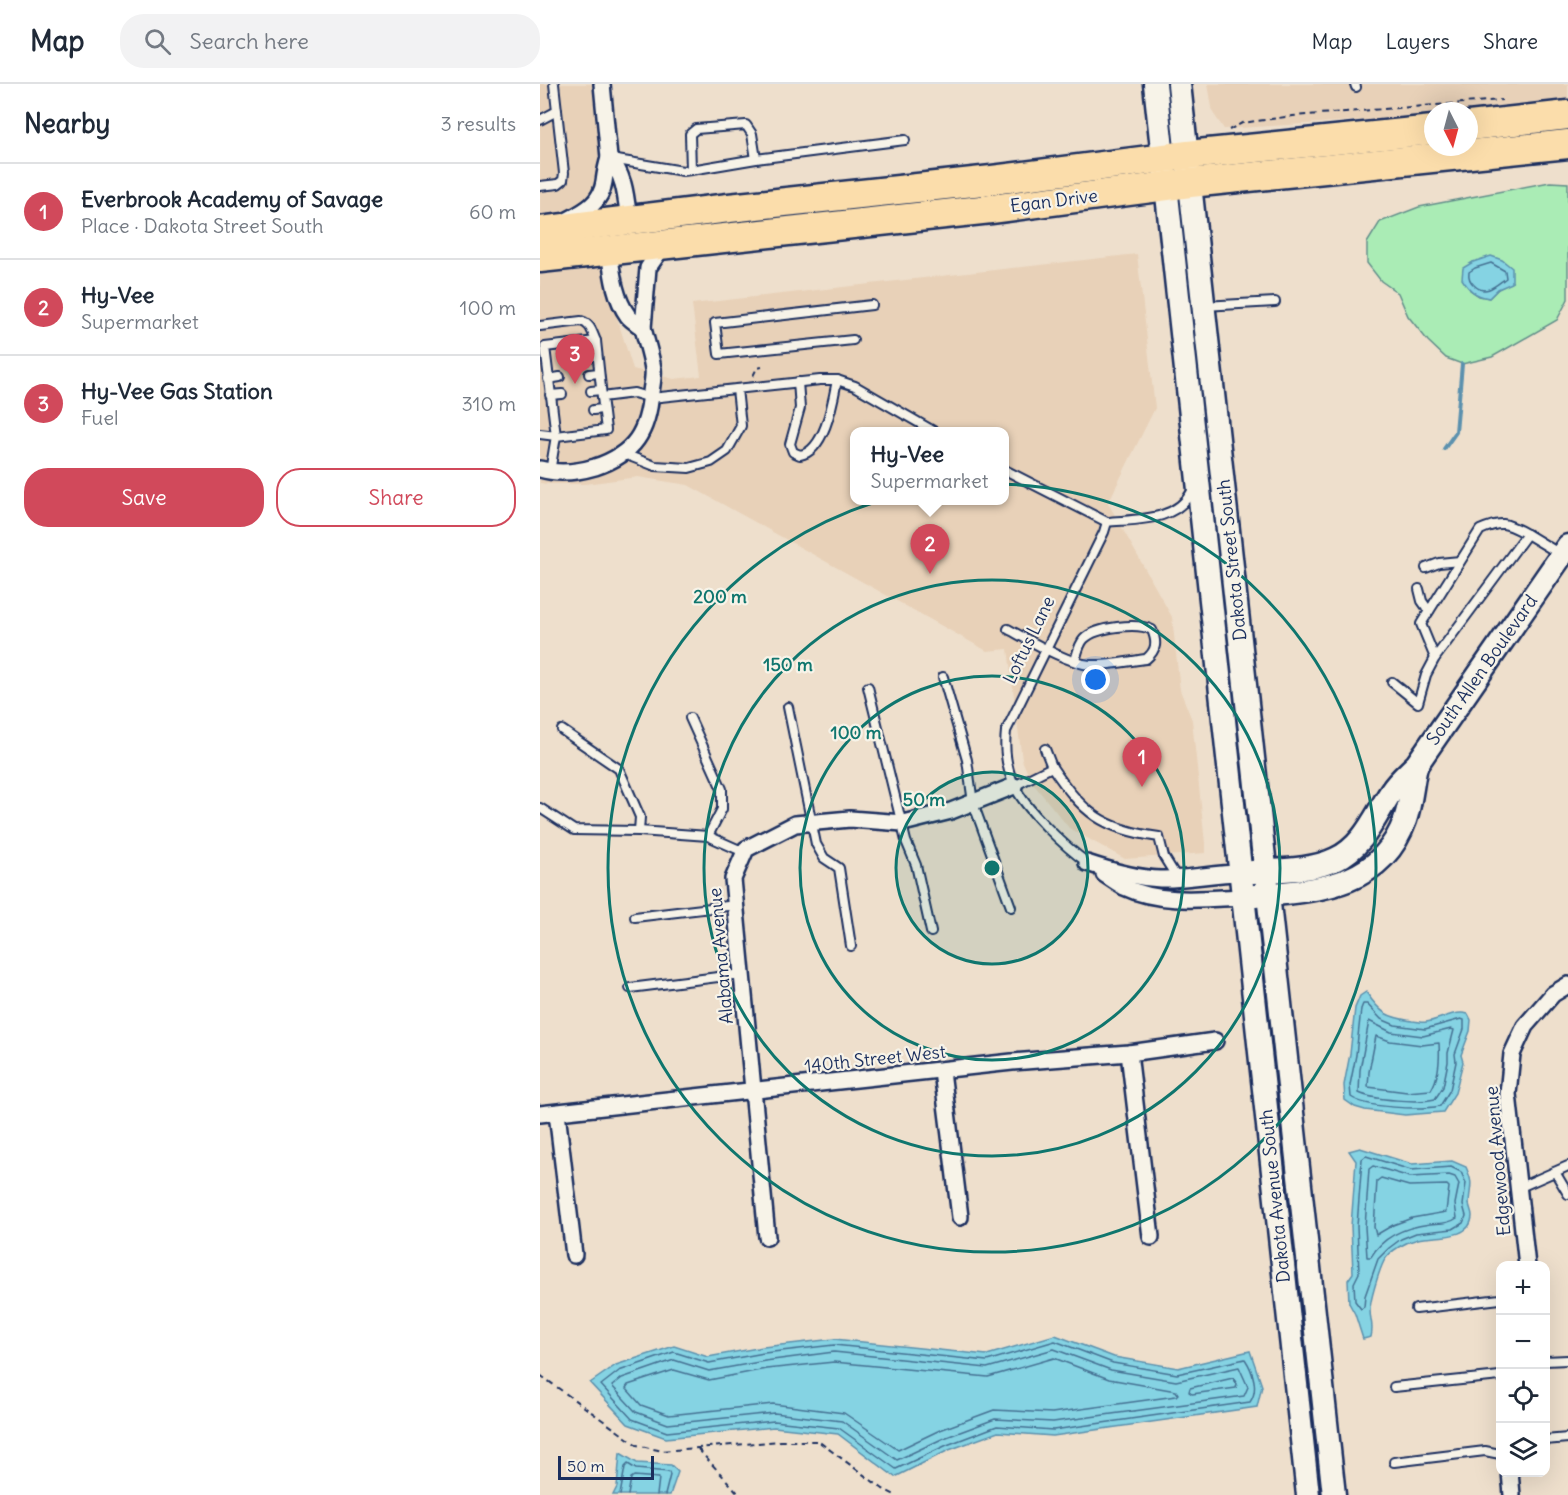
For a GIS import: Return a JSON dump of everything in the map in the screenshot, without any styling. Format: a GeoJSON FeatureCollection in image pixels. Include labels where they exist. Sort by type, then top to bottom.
{"type":"FeatureCollection","features":[{"type":"Feature","properties":{"kind":"highway"},"geometry":{"type":"LineString","coordinates":[[1478,125],[1568,116]]}},
{"type":"Feature","properties":{"kind":"highway","name":"Egan Drive"},"geometry":{"type":"LineString","coordinates":[[545,231],[619,235],[667,243],[991,209],[1176,171],[1424,131]]}},
{"type":"Feature","properties":{"kind":"highway","name":"Egan Drive"},"geometry":{"type":"LineString","coordinates":[[540,258],[729,207],[992,180],[1176,171],[1568,144]]}},
{"type":"Feature","properties":{"kind":"main road","name":"Dakota Street South"},"geometry":{"type":"LineString","coordinates":[[1155,84],[1204,306],[1285,1036]]}},
{"type":"Feature","properties":{"kind":"main road","name":"Dakota Street South"},"geometry":{"type":"LineString","coordinates":[[1179,84],[1176,171],[1197,482],[1242,897]]}},
{"type":"Feature","properties":{"kind":"main road","name":"South Allen Boulevard"},"geometry":{"type":"LineString","coordinates":[[1240,873],[1325,863],[1337,859],[1360,841],[1393,789],[1417,764],[1565,551]]}},
{"type":"Feature","properties":{"kind":"main road","name":"South Allen Boulevard"},"geometry":{"type":"LineString","coordinates":[[1242,897],[1269,895],[1341,883],[1360,874],[1387,855],[1397,841],[1406,817],[1417,764]]}},
{"type":"Feature","properties":{"kind":"main road","name":"Dakota Avenue South"},"geometry":{"type":"LineString","coordinates":[[1242,897],[1308,1495]]}},
{"type":"Feature","properties":{"kind":"main road","name":"Dakota Avenue South"},"geometry":{"type":"LineString","coordinates":[[1285,1036],[1334,1495]]}},
{"type":"Feature","properties":{"kind":"street"},"geometry":{"type":"LineString","coordinates":[[545,231],[596,202],[602,190],[609,158],[602,84]]}},
{"type":"Feature","properties":{"kind":"street"},"geometry":{"type":"LineString","coordinates":[[609,158],[622,177],[619,235],[613,280],[628,317],[643,328]]}},
{"type":"Feature","properties":{"kind":"street"},"geometry":{"type":"LineString","coordinates":[[545,471],[585,470],[608,463],[624,454],[642,434],[650,410],[653,370],[643,328],[648,268],[659,250],[667,243]]}},
{"type":"Feature","properties":{"kind":"street"},"geometry":{"type":"LineString","coordinates":[[744,852],[795,824],[850,819],[903,823],[951,811],[1014,786]]}},
{"type":"Feature","properties":{"kind":"street","name":"Alabama Avenue"},"geometry":{"type":"LineString","coordinates":[[744,852],[733,879],[767,1237]]}},
{"type":"Feature","properties":{"kind":"street","name":"Loftus Lane"},"geometry":{"type":"LineString","coordinates":[[1093,867],[1161,879],[1240,873]]}},
{"type":"Feature","properties":{"kind":"street","name":"Loftus Lane"},"geometry":{"type":"LineString","coordinates":[[1093,867],[1124,887],[1147,895],[1173,899],[1242,897]]}},
{"type":"Feature","properties":{"kind":"street","name":"Edgewood Avenue"},"geometry":{"type":"LineString","coordinates":[[1526,1261],[1508,1094],[1512,1054],[1525,1026],[1552,993],[1568,985]]}},
{"type":"Feature","properties":{"kind":"street","name":"140th Street West"},"geometry":{"type":"LineString","coordinates":[[540,1114],[1074,1056],[1129,1053],[1215,1041]]}},
{"type":"Feature","properties":{"kind":"street"},"geometry":{"type":"LineString","coordinates":[[1129,1053],[1151,1237]]}},
{"type":"Feature","properties":{"kind":"street"},"geometry":{"type":"LineString","coordinates":[[942,1071],[960,1217]]}},
{"type":"Feature","properties":{"kind":"street"},"geometry":{"type":"LineString","coordinates":[[557,1113],[574,1255]]}},
{"type":"Feature","properties":{"kind":"street"},"geometry":{"type":"LineString","coordinates":[[1510,1477],[1512,1495]]}},
{"type":"Feature","properties":{"kind":"lane"},"geometry":{"type":"LineString","coordinates":[[540,186],[558,184],[563,180],[554,84]]}},
{"type":"Feature","properties":{"kind":"lane"},"geometry":{"type":"LineString","coordinates":[[540,120],[557,111]]}},
{"type":"Feature","properties":{"kind":"lane"},"geometry":{"type":"LineString","coordinates":[[691,170],[690,134],[696,129],[746,125],[752,134],[756,159]]}},
{"type":"Feature","properties":{"kind":"lane"},"geometry":{"type":"LineString","coordinates":[[609,158],[683,171],[905,140]]}},
{"type":"Feature","properties":{"kind":"lane"},"geometry":{"type":"LineString","coordinates":[[1204,306],[1275,302]]}},
{"type":"Feature","properties":{"kind":"lane"},"geometry":{"type":"LineString","coordinates":[[852,340],[719,354],[715,323],[872,305]]}},
{"type":"Feature","properties":{"kind":"lane"},"geometry":{"type":"LineString","coordinates":[[540,326],[581,321],[591,328],[596,341],[606,430],[556,436],[540,434]]}},
{"type":"Feature","properties":{"kind":"lane"},"geometry":{"type":"LineString","coordinates":[[545,471],[556,436],[545,347],[596,341]]}},
{"type":"Feature","properties":{"kind":"lane"},"geometry":{"type":"LineString","coordinates":[[589,374],[599,373]]}},
{"type":"Feature","properties":{"kind":"lane"},"geometry":{"type":"LineString","coordinates":[[549,379],[560,377]]}},
{"type":"Feature","properties":{"kind":"lane"},"geometry":{"type":"LineString","coordinates":[[591,392],[634,393],[651,398],[837,380],[855,386],[926,427]]}},
{"type":"Feature","properties":{"kind":"lane"},"geometry":{"type":"LineString","coordinates":[[798,382],[800,408],[790,444],[793,452],[800,455],[813,449],[829,421],[837,380]]}},
{"type":"Feature","properties":{"kind":"lane"},"geometry":{"type":"LineString","coordinates":[[624,454],[655,466],[689,468],[711,462],[727,450],[741,426],[737,389]]}},
{"type":"Feature","properties":{"kind":"lane"},"geometry":{"type":"LineString","coordinates":[[550,395],[562,394]]}},
{"type":"Feature","properties":{"kind":"lane"},"geometry":{"type":"LineString","coordinates":[[593,410],[603,409]]}},
{"type":"Feature","properties":{"kind":"lane"},"geometry":{"type":"LineString","coordinates":[[553,414],[564,413]]}},
{"type":"Feature","properties":{"kind":"lane"},"geometry":{"type":"LineString","coordinates":[[1009,472],[1107,522],[1161,517],[1173,512],[1189,497],[1197,482]]}},
{"type":"Feature","properties":{"kind":"lane","name":"Loftus Lane"},"geometry":{"type":"LineString","coordinates":[[1093,867],[1043,824],[1014,786],[1005,753],[1005,730],[1047,649],[1107,522]]}},
{"type":"Feature","properties":{"kind":"lane"},"geometry":{"type":"LineString","coordinates":[[1435,658],[1421,624],[1480,530],[1497,522],[1506,523],[1565,551]]}},
{"type":"Feature","properties":{"kind":"lane"},"geometry":{"type":"LineString","coordinates":[[1392,682],[1418,703],[1426,675],[1435,658],[1527,534]]}},
{"type":"Feature","properties":{"kind":"lane"},"geometry":{"type":"LineString","coordinates":[[1426,568],[1439,563],[1461,561]]}},
{"type":"Feature","properties":{"kind":"lane"},"geometry":{"type":"LineString","coordinates":[[1419,589],[1422,601],[1429,611]]}},
{"type":"Feature","properties":{"kind":"lane"},"geometry":{"type":"LineString","coordinates":[[1008,629],[1047,649],[1075,661],[1090,665],[1146,658],[1153,653],[1157,641],[1152,630],[1146,626],[1136,625],[1096,632],[1082,641],[1075,661]]}},
{"type":"Feature","properties":{"kind":"lane"},"geometry":{"type":"LineString","coordinates":[[943,677],[966,760],[973,803],[1011,907]]}},
{"type":"Feature","properties":{"kind":"lane"},"geometry":{"type":"LineString","coordinates":[[868,687],[906,841],[916,865],[931,932]]}},
{"type":"Feature","properties":{"kind":"lane"},"geometry":{"type":"LineString","coordinates":[[788,707],[816,844],[824,858],[839,868],[851,946]]}},
{"type":"Feature","properties":{"kind":"lane"},"geometry":{"type":"LineString","coordinates":[[690,718],[722,789],[722,809],[708,836]]}},
{"type":"Feature","properties":{"kind":"lane"},"geometry":{"type":"LineString","coordinates":[[562,730],[619,769],[640,817],[639,831]]}},
{"type":"Feature","properties":{"kind":"lane"},"geometry":{"type":"LineString","coordinates":[[1045,749],[1052,767],[1068,790],[1088,812],[1110,826],[1135,834],[1159,837],[1164,856],[1177,878]]}},
{"type":"Feature","properties":{"kind":"lane"},"geometry":{"type":"LineString","coordinates":[[1014,786],[1052,767]]}},
{"type":"Feature","properties":{"kind":"lane"},"geometry":{"type":"LineString","coordinates":[[540,808],[574,830],[639,831],[708,836],[744,852]]}},
{"type":"Feature","properties":{"kind":"lane"},"geometry":{"type":"LineString","coordinates":[[635,917],[736,905]]}},
{"type":"Feature","properties":{"kind":"lane"},"geometry":{"type":"LineString","coordinates":[[630,988],[742,974]]}},
{"type":"Feature","properties":{"kind":"lane"},"geometry":{"type":"LineString","coordinates":[[1518,1188],[1568,1166]]}},
{"type":"Feature","properties":{"kind":"lane"},"geometry":{"type":"LineString","coordinates":[[1555,1172],[1568,1194]]}},
{"type":"Feature","properties":{"kind":"lane"},"geometry":{"type":"LineString","coordinates":[[1416,1309],[1496,1299]]}},
{"type":"Feature","properties":{"kind":"lane"},"geometry":{"type":"LineString","coordinates":[[1550,1361],[1568,1360]]}},
{"type":"Feature","properties":{"kind":"lane"},"geometry":{"type":"LineString","coordinates":[[1394,1388],[1496,1376]]}},
{"type":"Feature","properties":{"kind":"lane"},"geometry":{"type":"LineString","coordinates":[[1550,1440],[1568,1438]]}},
{"type":"Feature","properties":{"kind":"lane"},"geometry":{"type":"LineString","coordinates":[[1394,1462],[1485,1451],[1496,1453]]}},
{"type":"Feature","properties":{"kind":"path"},"geometry":{"type":"LineString","coordinates":[[1222,134],[1242,123],[1293,116],[1508,100]]}},
{"type":"Feature","properties":{"kind":"path"},"geometry":{"type":"LineString","coordinates":[[753,376],[757,368],[762,367]]}},
{"type":"Feature","properties":{"kind":"path"},"geometry":{"type":"LineString","coordinates":[[540,1375],[638,1445],[662,1451],[781,1441],[818,1441],[883,1489],[895,1495]]}},
{"type":"Feature","properties":{"kind":"path"},"geometry":{"type":"LineString","coordinates":[[698,1449],[741,1495]]}},
{"type":"Feature","properties":{"kind":"shaded area"},"geometry":{"type":"Polygon","coordinates":[[[540,84],[592,84],[599,153],[594,188],[606,283],[633,369],[674,379],[701,376],[692,304],[1137,254],[1155,408],[1108,503],[1172,617],[1180,690],[1192,720],[1206,853],[1125,859],[1069,828],[1031,781],[1022,760],[1008,649],[987,651],[688,485],[638,477],[585,484],[540,483],[540,84]]]}},
{"type":"Feature","properties":{"kind":"shaded area"},"geometry":{"type":"Polygon","coordinates":[[[1208,84],[1568,84],[1568,107],[1478,112],[1478,102],[1424,102],[1424,117],[1224,129],[1213,113],[1208,84]]]}},
{"type":"Feature","properties":{"kind":"green space"},"geometry":{"type":"Polygon","coordinates":[[[1550,182],[1568,183],[1568,299],[1557,320],[1492,357],[1462,364],[1446,358],[1428,341],[1408,316],[1398,293],[1381,281],[1367,263],[1367,243],[1380,222],[1419,207],[1550,182]],[[1482,260],[1473,262],[1470,290],[1479,296],[1489,298],[1498,289],[1512,282],[1482,260]]]}},
{"type":"Feature","properties":{"kind":"water"},"geometry":{"type":"Polygon","coordinates":[[[1491,256],[1502,260],[1512,268],[1512,283],[1498,289],[1489,298],[1473,292],[1462,279],[1463,268],[1491,256]]]}},
{"type":"Feature","properties":{"kind":"water"},"geometry":{"type":"Polygon","coordinates":[[[1366,992],[1381,1010],[1403,1020],[1424,1022],[1452,1014],[1468,1014],[1471,1020],[1470,1031],[1461,1055],[1463,1062],[1455,1093],[1443,1112],[1405,1115],[1365,1110],[1345,1100],[1344,1085],[1355,1008],[1360,996],[1366,992]]]}},
{"type":"Feature","properties":{"kind":"water"},"geometry":{"type":"Polygon","coordinates":[[[1360,1148],[1412,1164],[1452,1161],[1466,1167],[1471,1182],[1469,1203],[1472,1216],[1470,1224],[1459,1233],[1413,1240],[1390,1253],[1384,1261],[1371,1300],[1371,1337],[1363,1339],[1349,1303],[1348,1280],[1353,1273],[1351,1226],[1356,1161],[1349,1151],[1360,1148]]]}},
{"type":"Feature","properties":{"kind":"water"},"geometry":{"type":"Polygon","coordinates":[[[1055,1335],[1114,1357],[1178,1368],[1250,1351],[1262,1386],[1257,1407],[1053,1436],[998,1432],[949,1450],[895,1477],[838,1434],[774,1427],[666,1438],[628,1424],[590,1383],[616,1365],[674,1346],[708,1357],[763,1347],[834,1339],[987,1355],[1055,1335]]]}},
{"type":"Feature","properties":{"kind":"water"},"geometry":{"type":"Polygon","coordinates":[[[620,1453],[637,1463],[671,1465],[678,1472],[670,1495],[613,1495],[617,1487],[620,1453]]]}},
{"type":"Feature","properties":{"kind":"waterway"},"geometry":{"type":"LineString","coordinates":[[1444,449],[1456,432],[1462,364]]}},
{"type":"Feature","properties":{"kind":"place","name":"Hy-Vee Gas Station"},"geometry":{"type":"Point","coordinates":[575,384]}},
{"type":"Feature","properties":{"kind":"place","name":"Hy-Vee"},"geometry":{"type":"Point","coordinates":[930,574]}},
{"type":"Feature","properties":{"kind":"place","name":"Everbrook Academy of Savage"},"geometry":{"type":"Point","coordinates":[1142,787]}}]}
